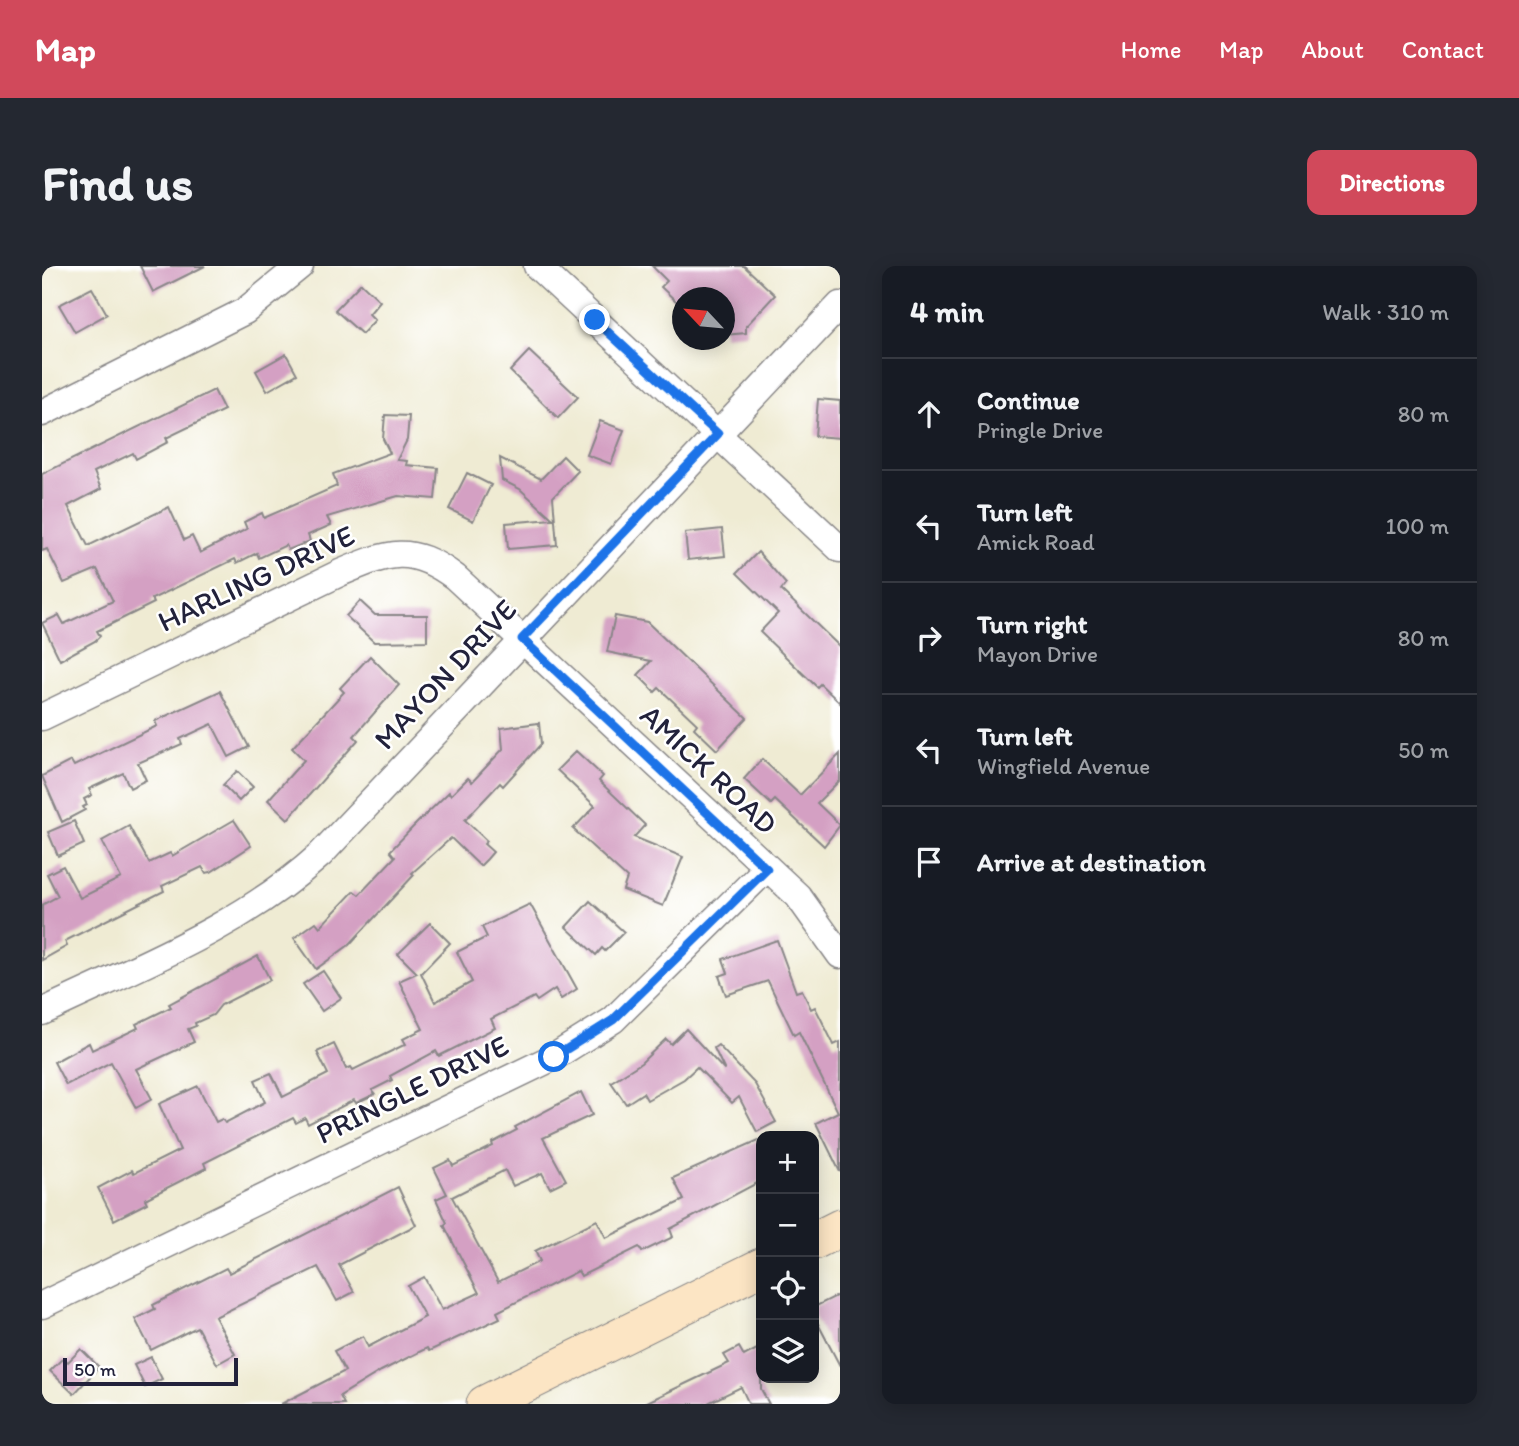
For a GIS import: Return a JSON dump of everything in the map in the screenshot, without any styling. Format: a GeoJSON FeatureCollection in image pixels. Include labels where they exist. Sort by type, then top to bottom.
{"type":"FeatureCollection","features":[{"type":"Feature","properties":{"kind":"street"},"geometry":{"type":"LineString","coordinates":[[42,413],[245,311],[300,266]]}},
{"type":"Feature","properties":{"kind":"street"},"geometry":{"type":"LineString","coordinates":[[537,266],[840,549]]}},
{"type":"Feature","properties":{"kind":"street","name":"MAYON DRIVE"},"geometry":{"type":"LineString","coordinates":[[42,1012],[242,915],[288,885],[320,855],[840,306]]}},
{"type":"Feature","properties":{"kind":"street","name":"HARLING DRIVE"},"geometry":{"type":"LineString","coordinates":[[42,717],[382,556],[409,553],[434,561],[522,639]]}},
{"type":"Feature","properties":{"kind":"street","name":"AMICK ROAD"},"geometry":{"type":"LineString","coordinates":[[522,639],[798,896],[840,956]]}},
{"type":"Feature","properties":{"kind":"street","name":"PRINGLE DRIVE"},"geometry":{"type":"LineString","coordinates":[[42,1305],[542,1063],[589,1037],[632,1002],[767,869]]}},
{"type":"Feature","properties":{"kind":"street"},"geometry":{"type":"LineString","coordinates":[[819,1238],[840,1228]]}},
{"type":"Feature","properties":{"kind":"street"},"geometry":{"type":"LineString","coordinates":[[485,1404],[756,1269]]}},
{"type":"Feature","properties":{"kind":"building"},"geometry":{"type":"Polygon","coordinates":[[[140,266],[205,266],[153,292],[140,266]]]}},
{"type":"Feature","properties":{"kind":"building"},"geometry":{"type":"Polygon","coordinates":[[[652,266],[744,266],[775,295],[746,326],[746,333],[735,334],[735,287],[672,287],[672,297],[661,287],[667,281],[652,266]]]}},
{"type":"Feature","properties":{"kind":"building"},"geometry":{"type":"Polygon","coordinates":[[[361,283],[380,301],[369,314],[375,320],[362,334],[335,310],[361,283]]]}},
{"type":"Feature","properties":{"kind":"building"},"geometry":{"type":"Polygon","coordinates":[[[92,288],[107,314],[75,332],[59,305],[92,288]]]}},
{"type":"Feature","properties":{"kind":"building"},"geometry":{"type":"Polygon","coordinates":[[[529,351],[578,397],[558,418],[510,371],[529,351]]]}},
{"type":"Feature","properties":{"kind":"building"},"geometry":{"type":"Polygon","coordinates":[[[286,354],[297,374],[267,391],[256,371],[286,354]]]}},
{"type":"Feature","properties":{"kind":"building"},"geometry":{"type":"Polygon","coordinates":[[[214,390],[224,410],[166,438],[168,442],[136,459],[133,453],[94,472],[101,489],[68,506],[88,546],[169,507],[184,540],[192,536],[200,553],[247,529],[244,522],[262,513],[264,518],[337,486],[333,474],[390,453],[383,439],[385,415],[409,416],[407,440],[397,460],[407,461],[406,465],[438,468],[435,499],[398,496],[327,517],[331,525],[308,535],[310,541],[288,550],[286,545],[259,558],[257,553],[237,563],[235,559],[152,599],[154,603],[97,631],[100,636],[95,641],[60,660],[42,623],[59,615],[64,624],[113,601],[97,569],[64,583],[47,549],[42,551],[42,474],[214,390]]]}},
{"type":"Feature","properties":{"kind":"building"},"geometry":{"type":"Polygon","coordinates":[[[818,399],[840,401],[840,438],[815,436],[818,399]]]}},
{"type":"Feature","properties":{"kind":"building"},"geometry":{"type":"Polygon","coordinates":[[[600,421],[624,430],[611,464],[587,455],[600,421]]]}},
{"type":"Feature","properties":{"kind":"building"},"geometry":{"type":"Polygon","coordinates":[[[563,456],[578,471],[553,497],[557,545],[508,549],[506,523],[553,519],[520,489],[502,480],[500,458],[541,479],[563,456]]]}},
{"type":"Feature","properties":{"kind":"building"},"geometry":{"type":"Polygon","coordinates":[[[467,473],[491,485],[473,521],[449,509],[467,473]]]}},
{"type":"Feature","properties":{"kind":"building"},"geometry":{"type":"Polygon","coordinates":[[[722,529],[725,556],[688,560],[685,533],[722,529]]]}},
{"type":"Feature","properties":{"kind":"building"},"geometry":{"type":"Polygon","coordinates":[[[758,552],[786,584],[781,590],[840,647],[840,703],[820,684],[817,687],[760,632],[778,613],[737,573],[758,552]]]}},
{"type":"Feature","properties":{"kind":"building"},"geometry":{"type":"Polygon","coordinates":[[[360,601],[375,615],[427,615],[427,641],[374,642],[346,616],[360,601]]]}},
{"type":"Feature","properties":{"kind":"building"},"geometry":{"type":"Polygon","coordinates":[[[615,616],[647,622],[747,718],[717,750],[694,728],[697,724],[659,688],[655,692],[638,675],[651,661],[607,652],[615,616]]]}},
{"type":"Feature","properties":{"kind":"building"},"geometry":{"type":"Polygon","coordinates":[[[370,656],[399,685],[354,736],[358,740],[288,819],[268,800],[304,760],[292,748],[344,692],[340,688],[370,656]]]}},
{"type":"Feature","properties":{"kind":"building"},"geometry":{"type":"Polygon","coordinates":[[[220,691],[249,747],[229,757],[212,724],[180,739],[182,744],[138,763],[146,780],[130,788],[123,773],[89,789],[92,795],[84,799],[87,805],[83,807],[85,810],[62,822],[42,776],[71,761],[74,766],[157,726],[155,721],[220,691]]]}},
{"type":"Feature","properties":{"kind":"building"},"geometry":{"type":"Polygon","coordinates":[[[539,723],[541,744],[503,786],[500,783],[465,820],[487,841],[484,844],[493,852],[487,859],[480,866],[451,838],[412,873],[414,875],[349,945],[316,969],[294,938],[316,922],[320,927],[354,891],[359,895],[395,857],[390,851],[416,824],[449,792],[451,795],[468,778],[472,782],[503,749],[501,728],[539,723]]]}},
{"type":"Feature","properties":{"kind":"building"},"geometry":{"type":"Polygon","coordinates":[[[576,751],[603,776],[599,781],[645,825],[634,837],[683,857],[663,906],[623,890],[627,878],[573,829],[595,806],[557,770],[576,751]]]}},
{"type":"Feature","properties":{"kind":"building"},"geometry":{"type":"Polygon","coordinates":[[[840,754],[840,780],[817,803],[840,825],[824,846],[775,800],[771,804],[744,779],[762,759],[800,795],[840,754]]]}},
{"type":"Feature","properties":{"kind":"building"},"geometry":{"type":"Polygon","coordinates":[[[237,771],[253,787],[239,801],[223,785],[237,771]]]}},
{"type":"Feature","properties":{"kind":"building"},"geometry":{"type":"Polygon","coordinates":[[[234,820],[251,846],[211,872],[206,873],[202,867],[162,886],[164,891],[65,941],[67,946],[42,960],[42,905],[58,896],[47,874],[63,866],[80,898],[121,878],[102,841],[129,826],[149,863],[170,853],[172,856],[234,820]]]}},
{"type":"Feature","properties":{"kind":"building"},"geometry":{"type":"Polygon","coordinates":[[[74,821],[84,844],[58,856],[48,832],[74,821]]]}},
{"type":"Feature","properties":{"kind":"building"},"geometry":{"type":"Polygon","coordinates":[[[590,901],[624,932],[605,951],[602,948],[596,955],[566,927],[590,901]]]}},
{"type":"Feature","properties":{"kind":"building"},"geometry":{"type":"Polygon","coordinates":[[[530,904],[577,989],[561,999],[555,989],[537,1001],[534,997],[491,1019],[495,1028],[439,1056],[436,1051],[390,1076],[392,1080],[372,1090],[375,1094],[356,1103],[354,1100],[308,1124],[305,1118],[296,1123],[293,1118],[204,1163],[206,1168],[145,1199],[147,1203],[114,1220],[98,1188],[180,1150],[159,1104],[198,1086],[216,1122],[222,1119],[225,1123],[265,1102],[255,1080],[271,1073],[283,1097],[328,1074],[317,1052],[334,1044],[346,1069],[351,1067],[353,1070],[406,1044],[403,1039],[423,1029],[399,981],[417,973],[398,954],[430,923],[450,943],[421,973],[435,1002],[472,982],[457,952],[487,937],[482,927],[530,904]]]}},
{"type":"Feature","properties":{"kind":"building"},"geometry":{"type":"Polygon","coordinates":[[[777,940],[796,992],[802,990],[811,1009],[815,1007],[834,1045],[840,1042],[840,1172],[816,1123],[838,1112],[799,1032],[794,1035],[768,981],[726,995],[719,976],[728,973],[723,959],[777,940]]]}},
{"type":"Feature","properties":{"kind":"building"},"geometry":{"type":"Polygon","coordinates":[[[258,956],[270,980],[221,1005],[213,1015],[195,1023],[196,1026],[188,1029],[194,1042],[136,1069],[152,1099],[136,1108],[111,1062],[66,1085],[54,1062],[89,1043],[92,1050],[138,1028],[136,1024],[171,1007],[169,1004],[258,956]]]}},
{"type":"Feature","properties":{"kind":"building"},"geometry":{"type":"Polygon","coordinates":[[[323,971],[341,998],[322,1011],[303,984],[323,971]]]}},
{"type":"Feature","properties":{"kind":"building"},"geometry":{"type":"Polygon","coordinates":[[[686,1029],[725,1071],[714,1048],[718,1045],[755,1084],[776,1122],[756,1131],[739,1097],[732,1103],[697,1067],[684,1079],[647,1100],[643,1093],[626,1104],[611,1082],[641,1063],[666,1039],[671,1044],[686,1029]]]}},
{"type":"Feature","properties":{"kind":"building"},"geometry":{"type":"Polygon","coordinates":[[[581,1092],[592,1115],[543,1138],[566,1180],[550,1188],[542,1173],[513,1186],[505,1170],[452,1197],[498,1282],[540,1261],[535,1251],[597,1220],[606,1238],[684,1200],[673,1178],[756,1141],[756,1184],[670,1229],[673,1237],[642,1252],[639,1247],[581,1276],[578,1271],[497,1312],[500,1318],[429,1351],[427,1348],[381,1371],[340,1396],[344,1404],[281,1404],[345,1371],[334,1351],[363,1336],[368,1347],[425,1317],[408,1286],[424,1277],[442,1310],[479,1293],[444,1225],[447,1223],[436,1199],[447,1194],[434,1168],[450,1160],[453,1166],[493,1146],[492,1143],[517,1130],[515,1127],[581,1092]]]}},
{"type":"Feature","properties":{"kind":"building"},"geometry":{"type":"Polygon","coordinates":[[[398,1187],[416,1225],[339,1265],[354,1292],[337,1301],[318,1267],[215,1317],[235,1354],[217,1364],[197,1327],[151,1350],[135,1319],[155,1309],[153,1305],[226,1268],[229,1273],[398,1187]]]}},
{"type":"Feature","properties":{"kind":"building"},"geometry":{"type":"Polygon","coordinates":[[[840,1294],[840,1366],[819,1326],[819,1304],[840,1294]]]}},
{"type":"Feature","properties":{"kind":"building"},"geometry":{"type":"Polygon","coordinates":[[[739,1347],[744,1356],[756,1350],[756,1383],[761,1383],[761,1389],[769,1404],[749,1404],[741,1387],[706,1404],[643,1404],[729,1363],[724,1355],[739,1347]]]}},
{"type":"Feature","properties":{"kind":"building"},"geometry":{"type":"Polygon","coordinates":[[[81,1349],[99,1367],[74,1394],[50,1371],[63,1358],[68,1362],[81,1349]]]}},
{"type":"Feature","properties":{"kind":"building"},"geometry":{"type":"Polygon","coordinates":[[[151,1357],[162,1379],[145,1387],[134,1365],[151,1357]]]}},
{"type":"Feature","properties":{"kind":"route"},"geometry":{"type":"LineString","coordinates":[[554,1057],[613,1020],[767,869],[522,639],[718,434],[595,320]]}}]}
